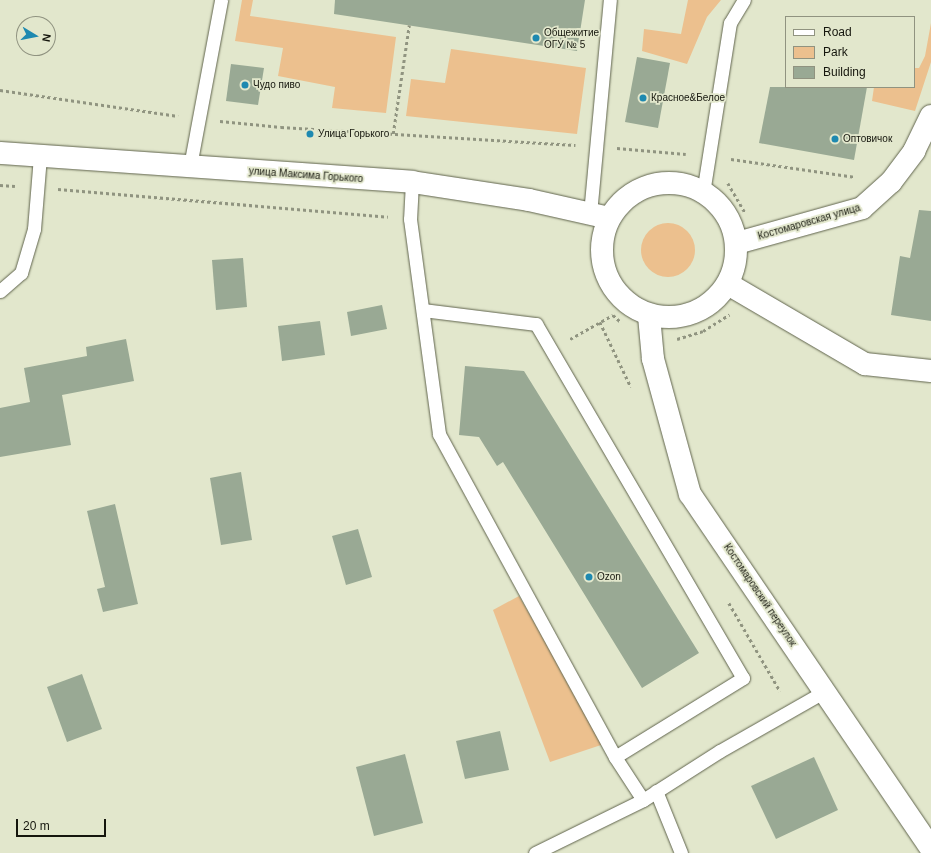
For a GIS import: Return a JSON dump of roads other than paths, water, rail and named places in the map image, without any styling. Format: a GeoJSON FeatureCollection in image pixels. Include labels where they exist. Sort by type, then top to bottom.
{"type":"FeatureCollection","features":[{"type":"Feature","properties":{"kind":"street","name":"Костомаровская улица"},"geometry":{"type":"LineString","coordinates":[[745,241],[862,208],[891,182],[914,151],[931,116]]}},
{"type":"Feature","properties":{"kind":"street","name":"улица Максима Горького"},"geometry":{"type":"LineString","coordinates":[[0,153],[412,182],[529,200],[599,216]]}},
{"type":"Feature","properties":{"kind":"street"},"geometry":{"type":"LineString","coordinates":[[668,182],[690,186],[711,197],[724,210],[732,225],[745,241],[736,264],[737,289],[694,314],[672,318],[649,316],[632,307],[617,294],[606,276],[601,257],[602,237],[599,216],[645,187],[668,182]]}},
{"type":"Feature","properties":{"kind":"street"},"geometry":{"type":"LineString","coordinates":[[737,289],[865,364],[931,371]]}},
{"type":"Feature","properties":{"kind":"street","name":"Костомаровский переулок"},"geometry":{"type":"LineString","coordinates":[[649,316],[653,359],[690,494],[931,849]]}},
{"type":"Feature","properties":{"kind":"lane"},"geometry":{"type":"LineString","coordinates":[[190,166],[221,0]]}},
{"type":"Feature","properties":{"kind":"lane"},"geometry":{"type":"LineString","coordinates":[[599,216],[598,146],[610,0]]}},
{"type":"Feature","properties":{"kind":"lane"},"geometry":{"type":"LineString","coordinates":[[703,193],[730,23],[744,0]]}},
{"type":"Feature","properties":{"kind":"lane"},"geometry":{"type":"LineString","coordinates":[[0,291],[21,273],[34,229],[40,156]]}},
{"type":"Feature","properties":{"kind":"lane"},"geometry":{"type":"LineString","coordinates":[[412,182],[410,219],[439,434],[615,757],[643,800]]}},
{"type":"Feature","properties":{"kind":"lane"},"geometry":{"type":"LineString","coordinates":[[423,310],[536,324],[743,678],[615,757]]}},
{"type":"Feature","properties":{"kind":"lane"},"geometry":{"type":"LineString","coordinates":[[535,853],[643,800],[825,691]]}},
{"type":"Feature","properties":{"kind":"lane"},"geometry":{"type":"LineString","coordinates":[[656,791],[681,853]]}},
{"type":"Feature","properties":{"kind":"place","name":"Общежитие ОГУ № 5"},"geometry":{"type":"Point","coordinates":[536,38]}},
{"type":"Feature","properties":{"kind":"place","name":"Чудо пиво"},"geometry":{"type":"Point","coordinates":[245,85]}},
{"type":"Feature","properties":{"kind":"place","name":"Красное&Белое"},"geometry":{"type":"Point","coordinates":[643,98]}},
{"type":"Feature","properties":{"kind":"place","name":"Улица Горького"},"geometry":{"type":"Point","coordinates":[310,134]}},
{"type":"Feature","properties":{"kind":"place","name":"Оптовичок"},"geometry":{"type":"Point","coordinates":[835,139]}},
{"type":"Feature","properties":{"kind":"place","name":"Ozon"},"geometry":{"type":"Point","coordinates":[589,577]}}]}
